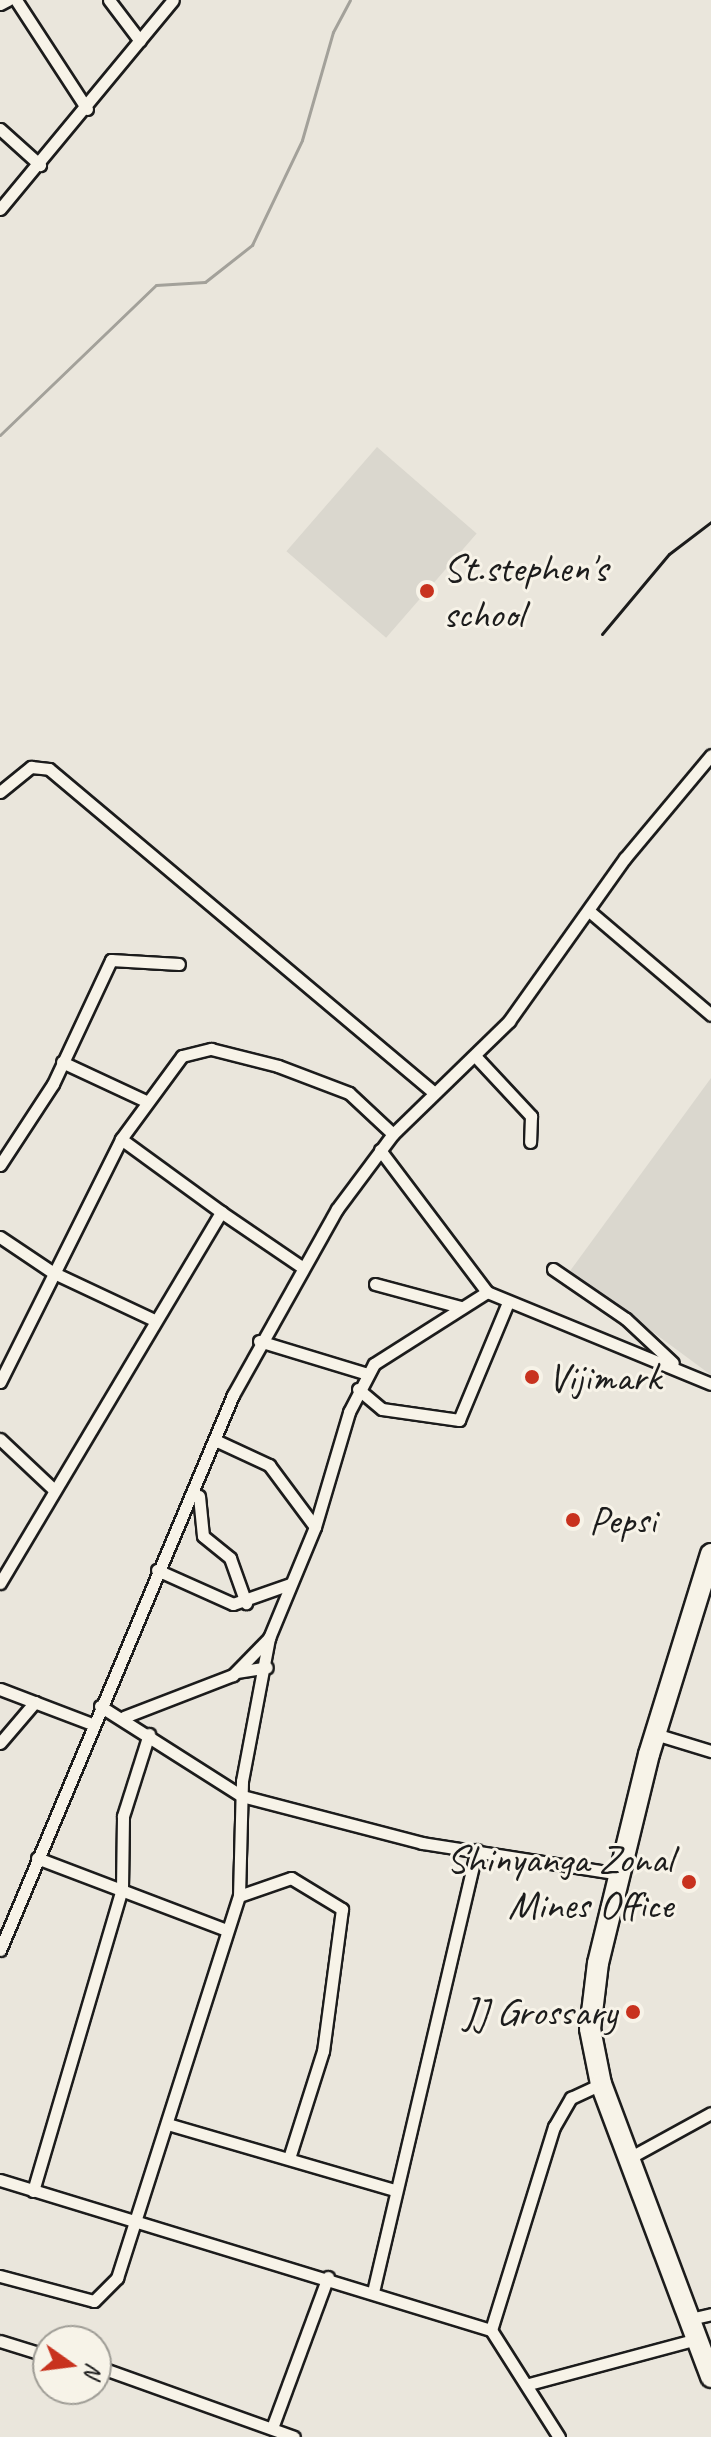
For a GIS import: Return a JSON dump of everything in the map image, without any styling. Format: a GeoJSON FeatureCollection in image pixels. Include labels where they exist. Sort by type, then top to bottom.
{"type":"FeatureCollection","features":[{"type":"Feature","properties":{"kind":"highway"},"geometry":{"type":"LineString","coordinates":[[711,1554],[704,1598],[655,1734],[591,1994],[601,2084],[631,2157],[711,2377]]}},
{"type":"Feature","properties":{"kind":"street"},"geometry":{"type":"LineString","coordinates":[[0,4],[8,0]]}},
{"type":"Feature","properties":{"kind":"street"},"geometry":{"type":"LineString","coordinates":[[16,0],[87,109]]}},
{"type":"Feature","properties":{"kind":"street"},"geometry":{"type":"LineString","coordinates":[[109,0],[140,41]]}},
{"type":"Feature","properties":{"kind":"street"},"geometry":{"type":"LineString","coordinates":[[0,209],[87,109],[173,0]]}},
{"type":"Feature","properties":{"kind":"street"},"geometry":{"type":"LineString","coordinates":[[0,129],[40,165]]}},
{"type":"Feature","properties":{"kind":"street"},"geometry":{"type":"LineString","coordinates":[[2,1944],[157,1570],[199,1487],[215,1440],[259,1341],[302,1267],[380,1150],[432,1091],[476,1057],[711,755]]}},
{"type":"Feature","properties":{"kind":"street"},"geometry":{"type":"LineString","coordinates":[[0,792],[31,767],[49,769],[432,1091]]}},
{"type":"Feature","properties":{"kind":"street"},"geometry":{"type":"LineString","coordinates":[[589,911],[711,1015]]}},
{"type":"Feature","properties":{"kind":"street"},"geometry":{"type":"LineString","coordinates":[[0,1165],[62,1062],[111,960],[179,964]]}},
{"type":"Feature","properties":{"kind":"street"},"geometry":{"type":"LineString","coordinates":[[0,1382],[52,1272],[121,1139],[144,1100],[182,1056],[211,1049],[349,1093],[393,1134]]}},
{"type":"Feature","properties":{"kind":"street"},"geometry":{"type":"LineString","coordinates":[[476,1057],[531,1116],[530,1142]]}},
{"type":"Feature","properties":{"kind":"street"},"geometry":{"type":"LineString","coordinates":[[62,1062],[144,1100]]}},
{"type":"Feature","properties":{"kind":"street"},"geometry":{"type":"LineString","coordinates":[[121,1139],[302,1267]]}},
{"type":"Feature","properties":{"kind":"street"},"geometry":{"type":"LineString","coordinates":[[380,1150],[487,1292],[673,1363],[711,1384]]}},
{"type":"Feature","properties":{"kind":"street"},"geometry":{"type":"LineString","coordinates":[[0,1583],[152,1319],[221,1212]]}},
{"type":"Feature","properties":{"kind":"street"},"geometry":{"type":"LineString","coordinates":[[0,1237],[52,1272],[152,1319]]}},
{"type":"Feature","properties":{"kind":"street"},"geometry":{"type":"LineString","coordinates":[[553,1269],[626,1319],[673,1363]]}},
{"type":"Feature","properties":{"kind":"street"},"geometry":{"type":"LineString","coordinates":[[375,1284],[460,1307]]}},
{"type":"Feature","properties":{"kind":"street"},"geometry":{"type":"LineString","coordinates":[[0,2276],[100,2300],[117,2278],[171,2125],[239,1896],[242,1796],[267,1667],[269,1638],[315,1527],[364,1373],[487,1292]]}},
{"type":"Feature","properties":{"kind":"street"},"geometry":{"type":"LineString","coordinates":[[358,1389],[382,1409],[459,1420],[508,1302]]}},
{"type":"Feature","properties":{"kind":"street"},"geometry":{"type":"LineString","coordinates":[[259,1341],[364,1373]]}},
{"type":"Feature","properties":{"kind":"street"},"geometry":{"type":"LineString","coordinates":[[0,1439],[53,1489]]}},
{"type":"Feature","properties":{"kind":"street"},"geometry":{"type":"LineString","coordinates":[[215,1440],[269,1465],[315,1527]]}},
{"type":"Feature","properties":{"kind":"street"},"geometry":{"type":"LineString","coordinates":[[199,1487],[203,1536],[230,1558],[246,1603]]}},
{"type":"Feature","properties":{"kind":"street"},"geometry":{"type":"LineString","coordinates":[[157,1570],[246,1603],[290,1584]]}},
{"type":"Feature","properties":{"kind":"street"},"geometry":{"type":"LineString","coordinates":[[237,1672],[269,1638]]}},
{"type":"Feature","properties":{"kind":"street"},"geometry":{"type":"LineString","coordinates":[[124,1717],[237,1672],[267,1667]]}},
{"type":"Feature","properties":{"kind":"street"},"geometry":{"type":"LineString","coordinates":[[0,1689],[92,1724]]}},
{"type":"Feature","properties":{"kind":"street"},"geometry":{"type":"LineString","coordinates":[[0,1743],[35,1702]]}},
{"type":"Feature","properties":{"kind":"street"},"geometry":{"type":"LineString","coordinates":[[100,1706],[124,1717],[242,1796],[402,1839],[619,1874]]}},
{"type":"Feature","properties":{"kind":"street"},"geometry":{"type":"LineString","coordinates":[[33,2191],[122,1889],[123,1816],[149,1734]]}},
{"type":"Feature","properties":{"kind":"street"},"geometry":{"type":"LineString","coordinates":[[655,1734],[711,1751]]}},
{"type":"Feature","properties":{"kind":"street"},"geometry":{"type":"LineString","coordinates":[[373,2292],[392,2189],[477,1850]]}},
{"type":"Feature","properties":{"kind":"street"},"geometry":{"type":"LineString","coordinates":[[37,1858],[227,1930]]}},
{"type":"Feature","properties":{"kind":"street"},"geometry":{"type":"LineString","coordinates":[[239,1896],[291,1878],[342,1909],[323,2051],[289,2158]]}},
{"type":"Feature","properties":{"kind":"street"},"geometry":{"type":"LineString","coordinates":[[0,1923],[2,1944]]}},
{"type":"Feature","properties":{"kind":"street"},"geometry":{"type":"LineString","coordinates":[[491,2330],[554,2127],[571,2098],[601,2084]]}},
{"type":"Feature","properties":{"kind":"street"},"geometry":{"type":"LineString","coordinates":[[631,2157],[711,2113]]}},
{"type":"Feature","properties":{"kind":"street"},"geometry":{"type":"LineString","coordinates":[[171,2125],[392,2189]]}},
{"type":"Feature","properties":{"kind":"street"},"geometry":{"type":"LineString","coordinates":[[0,2180],[328,2277],[491,2330],[529,2384],[559,2437]]}},
{"type":"Feature","properties":{"kind":"street"},"geometry":{"type":"LineString","coordinates":[[272,2428],[328,2277]]}},
{"type":"Feature","properties":{"kind":"street"},"geometry":{"type":"LineString","coordinates":[[690,2319],[711,2314]]}},
{"type":"Feature","properties":{"kind":"street"},"geometry":{"type":"LineString","coordinates":[[529,2384],[697,2339]]}},
{"type":"Feature","properties":{"kind":"street"},"geometry":{"type":"LineString","coordinates":[[0,2341],[32,2351]]}},
{"type":"Feature","properties":{"kind":"street"},"geometry":{"type":"LineString","coordinates":[[112,2372],[294,2437]]}},
{"type":"Feature","properties":{"kind":"shaded area"},"geometry":{"type":"Polygon","coordinates":[[[377,447],[477,534],[386,638],[286,551],[377,447]]]}},
{"type":"Feature","properties":{"kind":"shaded area"},"geometry":{"type":"Polygon","coordinates":[[[711,1078],[711,1375],[570,1271],[711,1078]]]}},
{"type":"Feature","properties":{"kind":"waterway"},"geometry":{"type":"LineString","coordinates":[[0,435],[156,285],[205,282],[252,245],[302,140],[333,32],[350,0]]}},
{"type":"Feature","properties":{"kind":"railway"},"geometry":{"type":"LineString","coordinates":[[602,634],[669,554],[711,522]]}},
{"type":"Feature","properties":{"kind":"place","name":"St.stephen's school"},"geometry":{"type":"Point","coordinates":[427,591]}},
{"type":"Feature","properties":{"kind":"place","name":"Vijimark"},"geometry":{"type":"Point","coordinates":[532,1377]}},
{"type":"Feature","properties":{"kind":"place","name":"Pepsi"},"geometry":{"type":"Point","coordinates":[573,1520]}},
{"type":"Feature","properties":{"kind":"place","name":"Shinyanga Zonal Mines Office"},"geometry":{"type":"Point","coordinates":[689,1882]}},
{"type":"Feature","properties":{"kind":"place","name":"JJ Grossary"},"geometry":{"type":"Point","coordinates":[633,2012]}}]}
